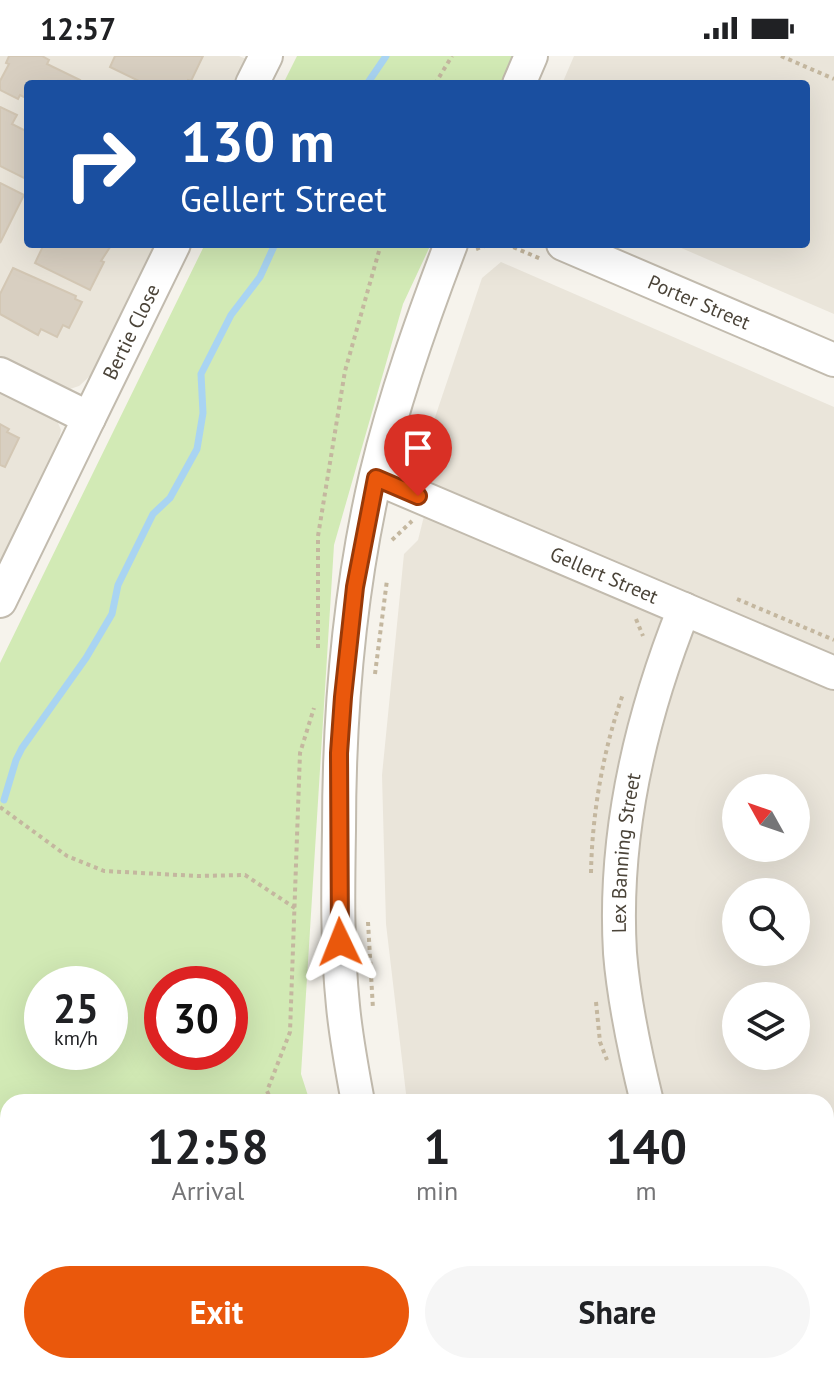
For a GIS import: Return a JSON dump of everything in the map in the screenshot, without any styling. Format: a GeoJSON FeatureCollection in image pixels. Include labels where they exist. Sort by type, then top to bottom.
{"type":"FeatureCollection","features":[{"type":"Feature","properties":{"kind":"street"},"geometry":{"type":"LineString","coordinates":[[254,80],[266,56]]}},
{"type":"Feature","properties":{"kind":"street"},"geometry":{"type":"LineString","coordinates":[[521,80],[531,56]]}},
{"type":"Feature","properties":{"kind":"street","name":"Bertie Close"},"geometry":{"type":"LineString","coordinates":[[0,601],[172,248]]}},
{"type":"Feature","properties":{"kind":"street"},"geometry":{"type":"LineString","coordinates":[[357,1094],[343,1006],[338,910],[339,753],[355,587],[376,478],[419,327],[461,248]]}},
{"type":"Feature","properties":{"kind":"street","name":"Porter Street"},"geometry":{"type":"LineString","coordinates":[[572,248],[834,360]]}},
{"type":"Feature","properties":{"kind":"street"},"geometry":{"type":"LineString","coordinates":[[0,374],[89,418]]}},
{"type":"Feature","properties":{"kind":"street","name":"Gellert Street"},"geometry":{"type":"LineString","coordinates":[[376,478],[834,673]]}},
{"type":"Feature","properties":{"kind":"street","name":"Lex Banning Street"},"geometry":{"type":"LineString","coordinates":[[645,1094],[631,1036],[620,953],[620,869],[638,745],[662,665],[684,609]]}},
{"type":"Feature","properties":{"kind":"path"},"geometry":{"type":"LineString","coordinates":[[437,80],[452,56]]}},
{"type":"Feature","properties":{"kind":"path"},"geometry":{"type":"LineString","coordinates":[[781,56],[834,79]]}},
{"type":"Feature","properties":{"kind":"path"},"geometry":{"type":"LineString","coordinates":[[418,431],[413,446],[425,471]]}},
{"type":"Feature","properties":{"kind":"path"},"geometry":{"type":"LineString","coordinates":[[391,541],[412,521]]}},
{"type":"Feature","properties":{"kind":"path"},"geometry":{"type":"LineString","coordinates":[[375,678],[388,571]]}},
{"type":"Feature","properties":{"kind":"path"},"geometry":{"type":"LineString","coordinates":[[729,596],[834,640]]}},
{"type":"Feature","properties":{"kind":"path"},"geometry":{"type":"LineString","coordinates":[[634,613],[643,637]]}},
{"type":"Feature","properties":{"kind":"path"},"geometry":{"type":"LineString","coordinates":[[590,880],[591,840],[604,766],[628,680]]}},
{"type":"Feature","properties":{"kind":"path"},"geometry":{"type":"LineString","coordinates":[[0,807],[67,856],[104,871],[245,875],[295,908]]}},
{"type":"Feature","properties":{"kind":"path"},"geometry":{"type":"LineString","coordinates":[[368,920],[373,1009]]}},
{"type":"Feature","properties":{"kind":"path"},"geometry":{"type":"LineString","coordinates":[[594,990],[600,1042],[611,1072]]}},
{"type":"Feature","properties":{"kind":"shaded area"},"geometry":{"type":"Polygon","coordinates":[[[0,56],[239,56],[246,59],[236,80],[24,80],[24,248],[154,248],[90,376],[79,386],[61,388],[0,359],[0,56]]]}},
{"type":"Feature","properties":{"kind":"shaded area"},"geometry":{"type":"Polygon","coordinates":[[[574,56],[834,56],[834,314],[681,248],[810,248],[810,80],[564,80],[574,56]]]}},
{"type":"Feature","properties":{"kind":"shaded area"},"geometry":{"type":"Polygon","coordinates":[[[501,262],[834,407],[834,1094],[406,1094],[386,924],[382,775],[404,554],[418,540],[438,460],[426,444],[482,278],[501,262]]]}},
{"type":"Feature","properties":{"kind":"shaded area"},"geometry":{"type":"Polygon","coordinates":[[[0,386],[56,418],[61,430],[58,443],[0,562],[0,386]]]}},
{"type":"Feature","properties":{"kind":"green space"},"geometry":{"type":"Polygon","coordinates":[[[297,56],[516,56],[505,80],[285,80],[297,56]]]}},
{"type":"Feature","properties":{"kind":"green space"},"geometry":{"type":"Polygon","coordinates":[[[203,248],[429,248],[403,304],[334,545],[301,1074],[307,1094],[0,1094],[0,663],[203,248]]]}},
{"type":"Feature","properties":{"kind":"building"},"geometry":{"type":"Polygon","coordinates":[[[9,56],[42,56],[49,60],[47,64],[80,80],[24,80],[24,97],[20,95],[18,99],[0,90],[0,81],[9,64],[6,63],[9,56]]]}},
{"type":"Feature","properties":{"kind":"building"},"geometry":{"type":"Polygon","coordinates":[[[115,56],[203,56],[191,80],[137,80],[110,67],[115,56]]]}},
{"type":"Feature","properties":{"kind":"building"},"geometry":{"type":"Polygon","coordinates":[[[0,107],[17,115],[12,124],[24,130],[24,178],[0,166],[0,107]]]}},
{"type":"Feature","properties":{"kind":"building"},"geometry":{"type":"Polygon","coordinates":[[[0,183],[24,195],[0,243],[0,183]]]}},
{"type":"Feature","properties":{"kind":"building"},"geometry":{"type":"Polygon","coordinates":[[[42,248],[109,248],[90,290],[35,263],[42,248]]]}},
{"type":"Feature","properties":{"kind":"building"},"geometry":{"type":"Polygon","coordinates":[[[13,268],[76,296],[75,299],[82,302],[69,328],[63,325],[57,337],[41,329],[38,335],[0,314],[0,294],[13,268]]]}},
{"type":"Feature","properties":{"kind":"building"},"geometry":{"type":"Polygon","coordinates":[[[0,424],[19,438],[5,467],[0,465],[0,424]]]}},
{"type":"Feature","properties":{"kind":"waterway"},"geometry":{"type":"LineString","coordinates":[[370,80],[386,56]]}},
{"type":"Feature","properties":{"kind":"waterway"},"geometry":{"type":"LineString","coordinates":[[4,800],[22,748],[86,658],[112,614],[118,585],[153,514],[170,498],[197,449],[203,413],[201,374],[231,315],[260,277],[273,248]]}},
{"type":"Feature","properties":{"kind":"route"},"geometry":{"type":"LineString","coordinates":[[340,942],[339,753],[355,587],[376,478],[418,496]]}}]}
